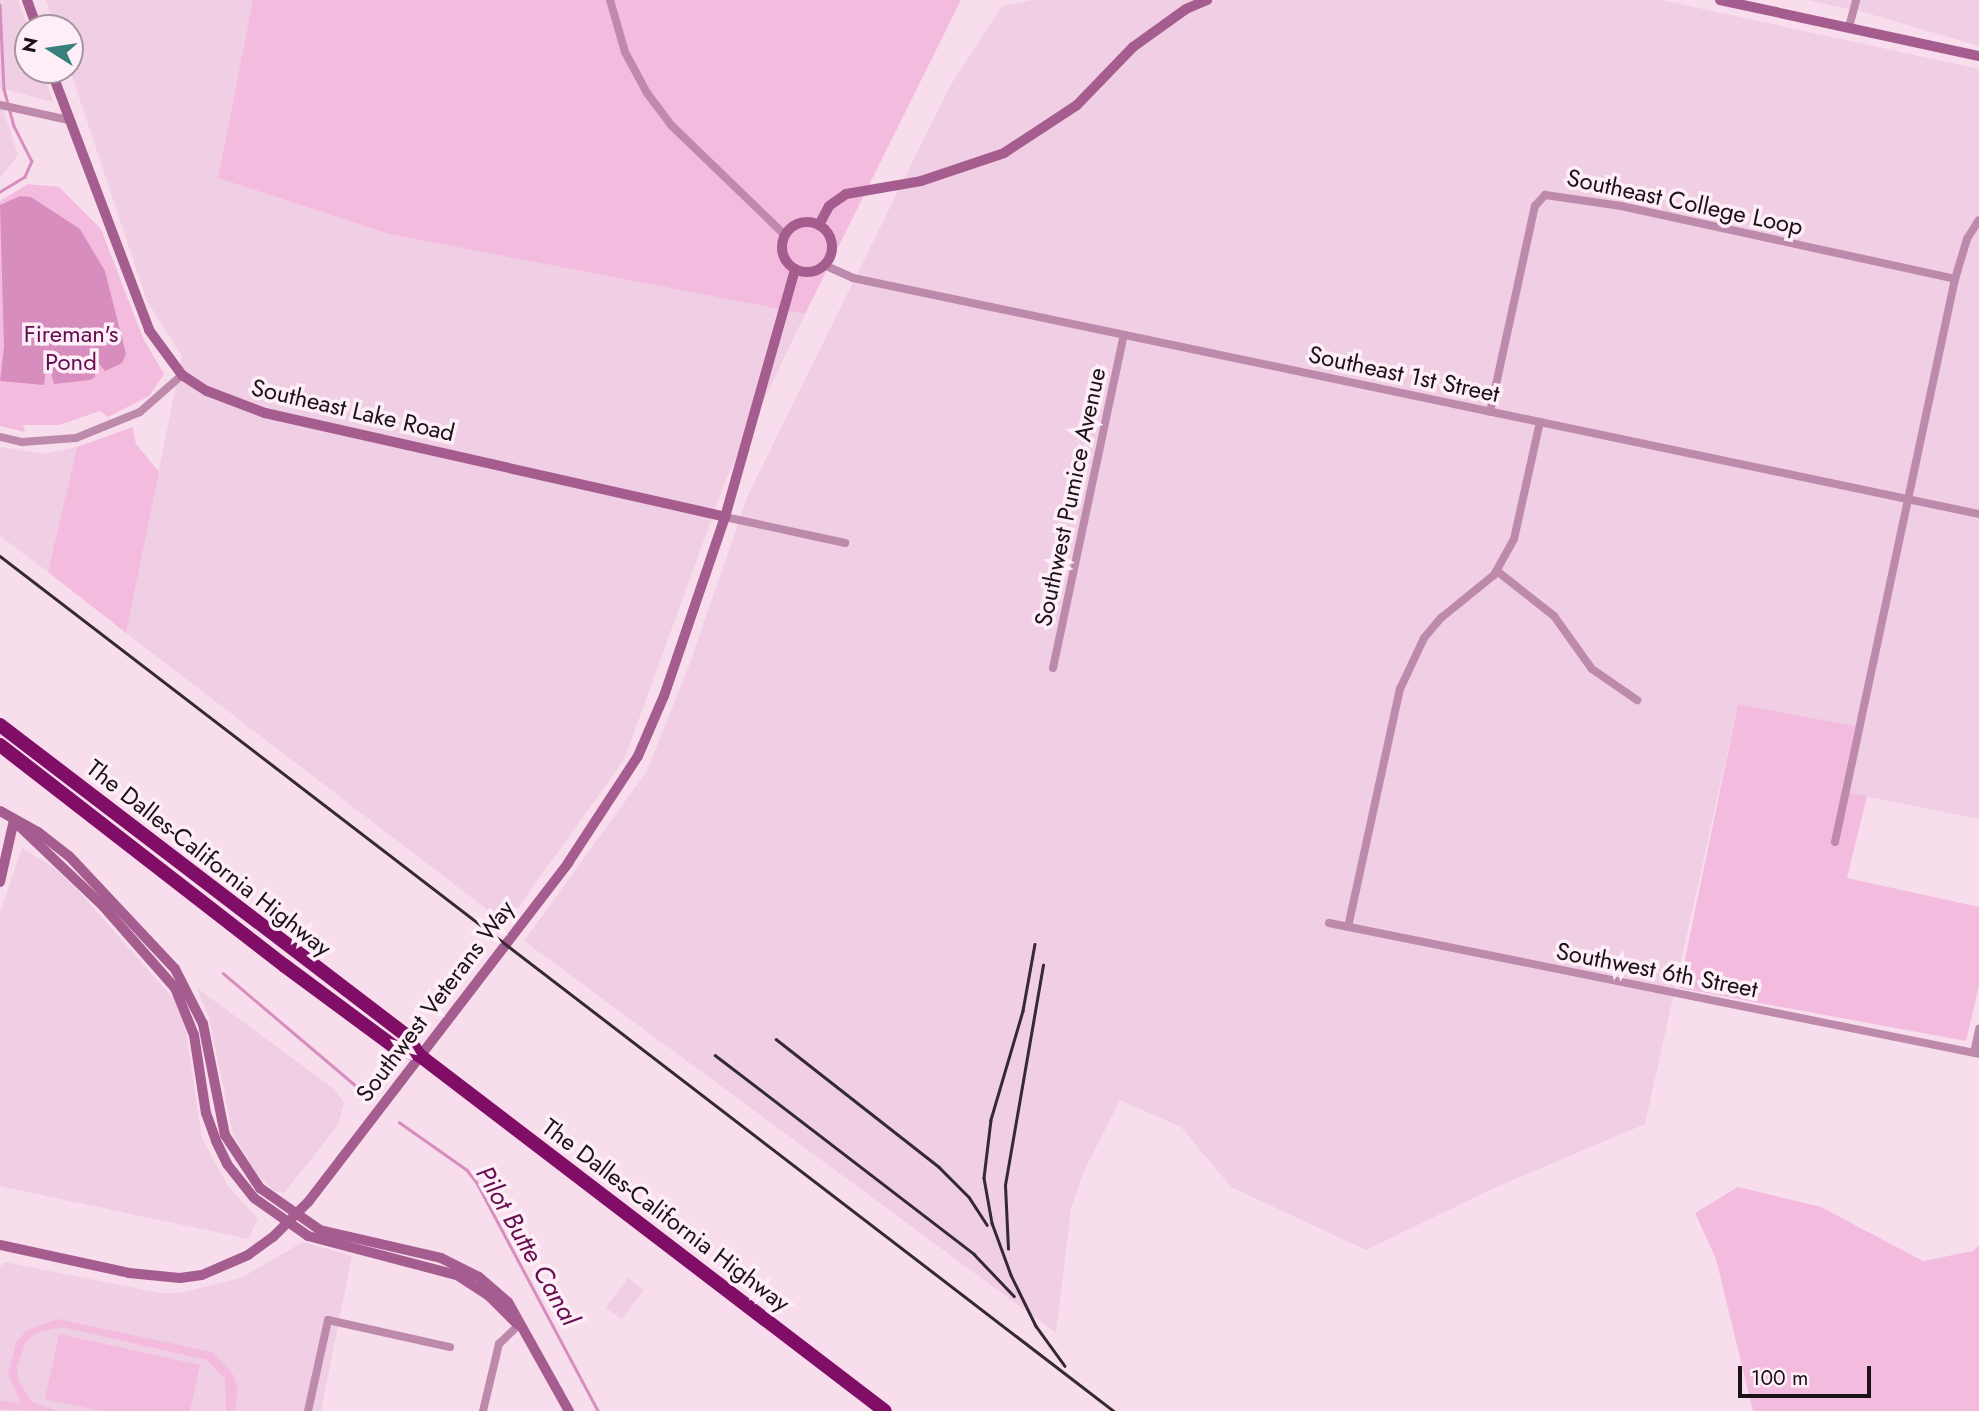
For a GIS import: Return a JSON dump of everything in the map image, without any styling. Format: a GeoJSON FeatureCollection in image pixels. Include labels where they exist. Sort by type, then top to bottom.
{"type":"FeatureCollection","features":[{"type":"Feature","properties":{"kind":"highway","name":"The Dalles-California Highway"},"geometry":{"type":"LineString","coordinates":[[0,725],[407,1036],[419,1055],[885,1411]]}},
{"type":"Feature","properties":{"kind":"highway","name":"The Dalles-California Highway"},"geometry":{"type":"LineString","coordinates":[[0,746],[397,1049],[419,1055]]}},
{"type":"Feature","properties":{"kind":"highway"},"geometry":{"type":"LineString","coordinates":[[106,827],[124,830],[130,825]]}},
{"type":"Feature","properties":{"kind":"main road"},"geometry":{"type":"LineString","coordinates":[[819,225],[829,206],[846,194],[921,181],[1004,153],[1077,105],[1133,47],[1185,9],[1207,0]]}},
{"type":"Feature","properties":{"kind":"main road"},"geometry":{"type":"LineString","coordinates":[[1720,0],[1979,56]]}},
{"type":"Feature","properties":{"kind":"main road","name":"Southeast Lake Road"},"geometry":{"type":"LineString","coordinates":[[56,84],[149,330],[182,374],[232,403],[265,413],[725,517]]}},
{"type":"Feature","properties":{"kind":"main road"},"geometry":{"type":"LineString","coordinates":[[804,222],[819,225],[831,244],[824,265],[810,272],[795,269],[784,258],[785,235],[804,222]]}},
{"type":"Feature","properties":{"kind":"main road","name":"Southwest Veterans Way"},"geometry":{"type":"LineString","coordinates":[[0,1245],[129,1273],[180,1278],[224,1267],[261,1247],[291,1220],[568,863],[638,757],[664,696],[725,517],[795,269]]}},
{"type":"Feature","properties":{"kind":"main road"},"geometry":{"type":"LineString","coordinates":[[0,811],[69,856],[175,969],[203,1024],[225,1135],[249,1175],[291,1220],[461,1266],[495,1288],[569,1411]]}},
{"type":"Feature","properties":{"kind":"main road"},"geometry":{"type":"LineString","coordinates":[[0,882],[14,820]]}},
{"type":"Feature","properties":{"kind":"street"},"geometry":{"type":"LineString","coordinates":[[610,0],[625,52],[647,93],[671,125],[785,235]]}},
{"type":"Feature","properties":{"kind":"street"},"geometry":{"type":"LineString","coordinates":[[1849,27],[1856,0]]}},
{"type":"Feature","properties":{"kind":"street"},"geometry":{"type":"LineString","coordinates":[[0,105],[68,120]]}},
{"type":"Feature","properties":{"kind":"street","name":"Southeast College Loop"},"geometry":{"type":"LineString","coordinates":[[1490,412],[1535,206],[1545,195],[1598,202],[1955,278]]}},
{"type":"Feature","properties":{"kind":"street"},"geometry":{"type":"LineString","coordinates":[[1835,842],[1955,278],[1967,239],[1979,220]]}},
{"type":"Feature","properties":{"kind":"street","name":"Southeast 1st Street"},"geometry":{"type":"LineString","coordinates":[[824,265],[853,278],[1979,514]]}},
{"type":"Feature","properties":{"kind":"street","name":"Southwest Pumice Avenue"},"geometry":{"type":"LineString","coordinates":[[1054,668],[1124,335]]}},
{"type":"Feature","properties":{"kind":"street"},"geometry":{"type":"LineString","coordinates":[[0,437],[22,442],[76,438],[140,412],[182,374]]}},
{"type":"Feature","properties":{"kind":"street"},"geometry":{"type":"LineString","coordinates":[[1348,927],[1400,689],[1411,661],[1441,618],[1497,571],[1514,539],[1526,501],[1541,422]]}},
{"type":"Feature","properties":{"kind":"street","name":"Southeast Lake Road"},"geometry":{"type":"LineString","coordinates":[[725,517],[845,543]]}},
{"type":"Feature","properties":{"kind":"street"},"geometry":{"type":"LineString","coordinates":[[1497,571],[1554,616],[1592,669],[1637,700]]}},
{"type":"Feature","properties":{"kind":"street","name":"Southwest 6th Street"},"geometry":{"type":"LineString","coordinates":[[1329,923],[1976,1053]]}},
{"type":"Feature","properties":{"kind":"street"},"geometry":{"type":"LineString","coordinates":[[1976,1053],[1979,1029]]}},
{"type":"Feature","properties":{"kind":"street"},"geometry":{"type":"LineString","coordinates":[[308,1411],[328,1320],[450,1347]]}},
{"type":"Feature","properties":{"kind":"street"},"geometry":{"type":"LineString","coordinates":[[483,1411],[499,1344],[519,1325]]}},
{"type":"Feature","properties":{"kind":"shaded area"},"geometry":{"type":"Polygon","coordinates":[[[0,0],[18,0],[23,14],[14,14],[14,84],[47,84],[53,102],[0,88],[0,0]]]}},
{"type":"Feature","properties":{"kind":"shaded area"},"geometry":{"type":"Polygon","coordinates":[[[46,0],[253,0],[219,178],[389,234],[805,314],[725,482],[624,760],[506,924],[126,633],[182,356],[147,301],[75,84],[84,84],[84,14],[50,14],[46,0]]]}},
{"type":"Feature","properties":{"kind":"shaded area"},"geometry":{"type":"Polygon","coordinates":[[[1033,0],[1661,0],[1979,69],[1979,819],[1840,791],[1855,726],[1738,704],[1645,1124],[1496,1187],[1366,1250],[1231,1187],[1181,1127],[1120,1100],[1084,1171],[1071,1209],[1056,1333],[524,941],[647,771],[690,663],[748,495],[950,86],[1002,6],[1033,0]]]}},
{"type":"Feature","properties":{"kind":"shaded area"},"geometry":{"type":"Polygon","coordinates":[[[1807,0],[1979,0],[1979,46],[1863,12],[1807,0]]]}},
{"type":"Feature","properties":{"kind":"shaded area"},"geometry":{"type":"Polygon","coordinates":[[[0,100],[18,155],[0,178],[0,100]]]}},
{"type":"Feature","properties":{"kind":"shaded area","name":"Fireman's Pond"},"geometry":{"type":"Polygon","coordinates":[[[20,196],[31,197],[80,229],[105,271],[126,354],[122,363],[105,371],[95,359],[95,377],[90,380],[54,384],[47,359],[44,385],[0,381],[4,347],[0,205],[20,196]]]}},
{"type":"Feature","properties":{"kind":"shaded area"},"geometry":{"type":"Polygon","coordinates":[[[0,447],[44,454],[77,447],[48,572],[0,536],[0,447]]]}},
{"type":"Feature","properties":{"kind":"shaded area"},"geometry":{"type":"Polygon","coordinates":[[[22,848],[56,869],[173,998],[185,1024],[202,1139],[228,1186],[258,1219],[248,1239],[0,1186],[0,912],[22,848]]]}},
{"type":"Feature","properties":{"kind":"shaded area"},"geometry":{"type":"Polygon","coordinates":[[[197,988],[334,1089],[344,1103],[338,1125],[284,1193],[274,1191],[257,1174],[233,1134],[209,1018],[197,988]]]}},
{"type":"Feature","properties":{"kind":"shaded area"},"geometry":{"type":"Polygon","coordinates":[[[303,1242],[352,1256],[321,1411],[0,1411],[0,1267],[4,1262],[160,1293],[180,1293],[241,1278],[303,1242]]]}},
{"type":"Feature","properties":{"kind":"shaded area"},"geometry":{"type":"Polygon","coordinates":[[[628,1278],[644,1290],[622,1320],[606,1308],[628,1278]]]}},
{"type":"Feature","properties":{"kind":"green space"},"geometry":{"type":"Polygon","coordinates":[[[253,0],[961,0],[805,314],[389,234],[218,178],[253,0]]]}},
{"type":"Feature","properties":{"kind":"green space","name":"Fireman's Pond"},"geometry":{"type":"Polygon","coordinates":[[[28,184],[59,187],[101,229],[143,338],[164,374],[149,396],[108,417],[100,411],[59,425],[23,425],[25,432],[0,426],[0,201],[28,184]]]}},
{"type":"Feature","properties":{"kind":"green space"},"geometry":{"type":"Polygon","coordinates":[[[133,427],[136,444],[159,472],[126,633],[48,572],[77,447],[133,427]]]}},
{"type":"Feature","properties":{"kind":"green space"},"geometry":{"type":"Polygon","coordinates":[[[1738,704],[1855,726],[1841,791],[1867,796],[1847,878],[1979,907],[1979,986],[1966,1041],[1679,988],[1738,704]]]}},
{"type":"Feature","properties":{"kind":"green space"},"geometry":{"type":"Polygon","coordinates":[[[1738,1187],[1821,1207],[1923,1261],[1973,1251],[1979,1245],[1979,1411],[1753,1411],[1716,1259],[1695,1213],[1738,1187]]]}},
{"type":"Feature","properties":{"kind":"green space"},"geometry":{"type":"Polygon","coordinates":[[[58,1319],[212,1352],[233,1374],[238,1390],[235,1411],[226,1411],[225,1379],[207,1360],[62,1327],[36,1333],[26,1342],[17,1367],[18,1380],[32,1402],[58,1411],[0,1409],[0,1400],[21,1404],[8,1374],[16,1342],[27,1330],[58,1319]]]}},
{"type":"Feature","properties":{"kind":"green space"},"geometry":{"type":"Polygon","coordinates":[[[59,1334],[200,1365],[190,1411],[101,1411],[45,1399],[59,1334]]]}},
{"type":"Feature","properties":{"kind":"waterway"},"geometry":{"type":"LineString","coordinates":[[0,5],[4,89],[14,126],[32,161],[25,177],[0,192]]}},
{"type":"Feature","properties":{"kind":"waterway","name":"Pilot Butte Canal"},"geometry":{"type":"LineString","coordinates":[[223,973],[367,1095]]}},
{"type":"Feature","properties":{"kind":"waterway","name":"Pilot Butte Canal"},"geometry":{"type":"LineString","coordinates":[[399,1122],[467,1170],[477,1183],[598,1411]]}},
{"type":"Feature","properties":{"kind":"railway"},"geometry":{"type":"LineString","coordinates":[[0,556],[1114,1411]]}},
{"type":"Feature","properties":{"kind":"railway"},"geometry":{"type":"LineString","coordinates":[[1035,944],[1023,1011],[991,1120],[984,1178],[992,1223],[1011,1275],[1036,1326],[1065,1366]]}},
{"type":"Feature","properties":{"kind":"railway"},"geometry":{"type":"LineString","coordinates":[[1008,1249],[1005,1185],[1043,965]]}},
{"type":"Feature","properties":{"kind":"railway"},"geometry":{"type":"LineString","coordinates":[[776,1039],[939,1167],[969,1197],[987,1225]]}},
{"type":"Feature","properties":{"kind":"railway"},"geometry":{"type":"LineString","coordinates":[[715,1055],[974,1254],[1014,1296]]}}]}
